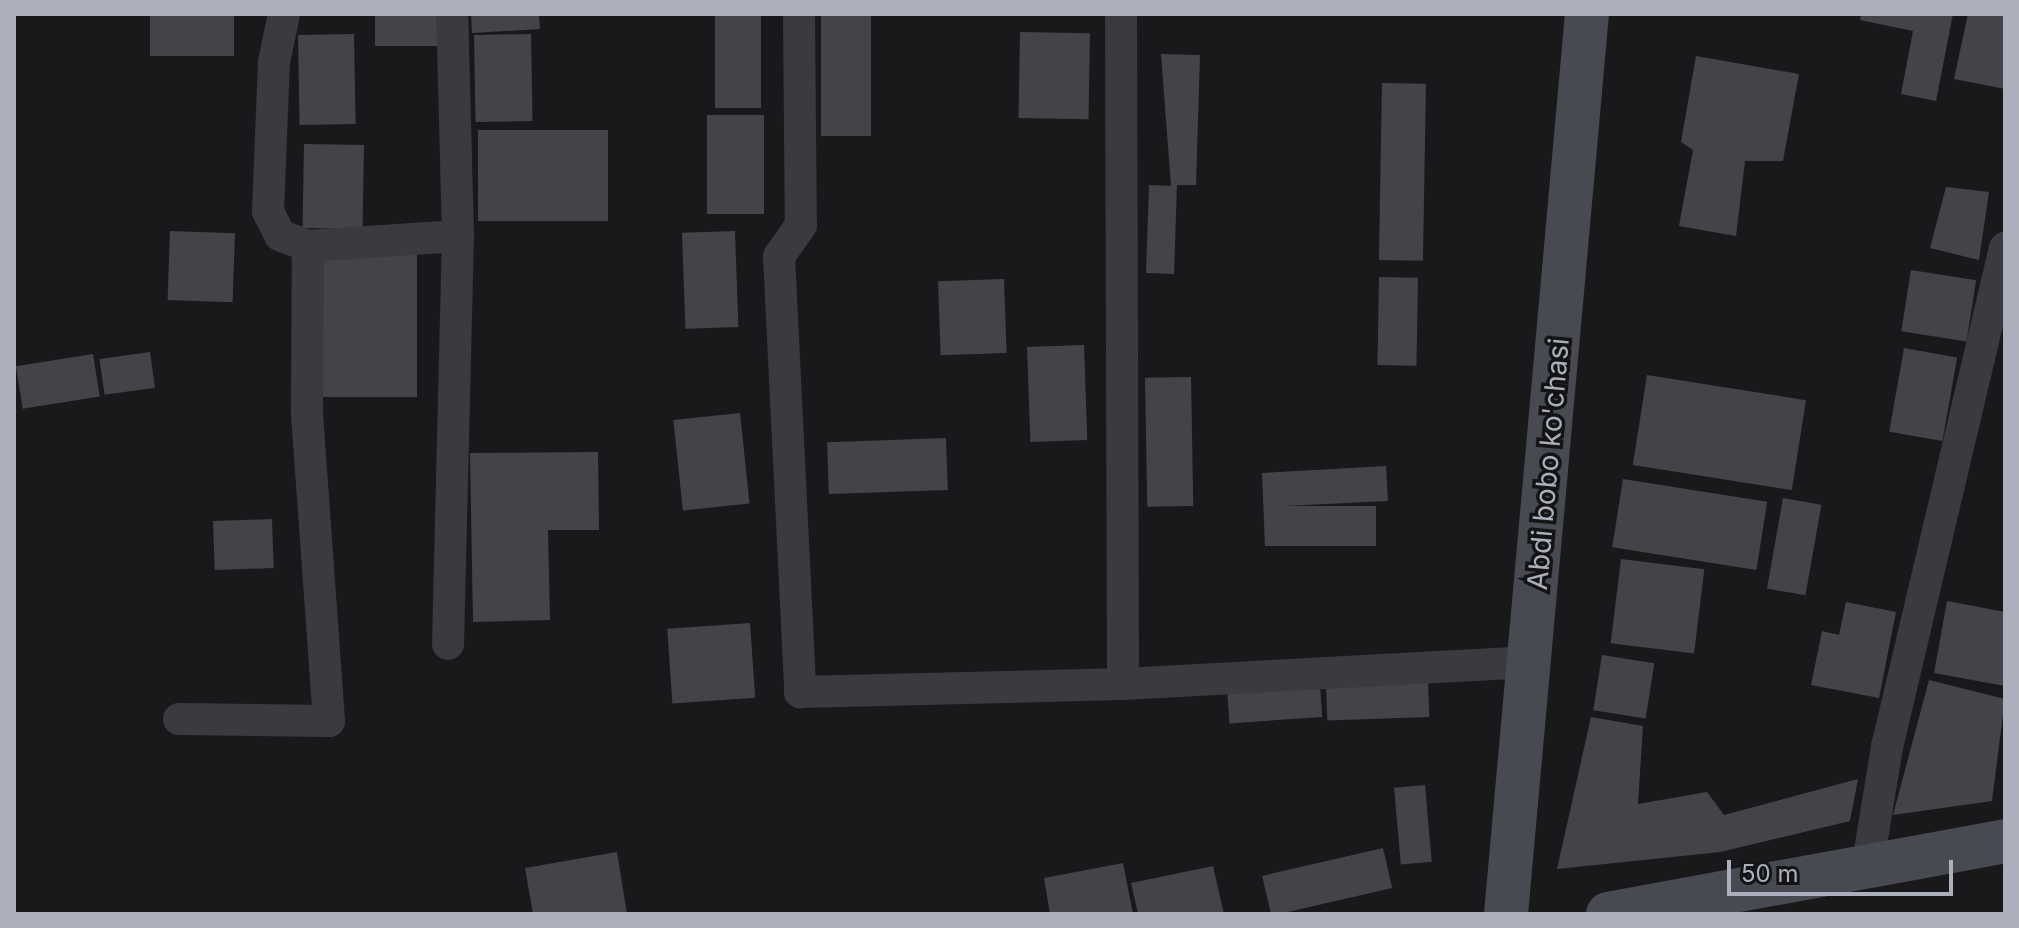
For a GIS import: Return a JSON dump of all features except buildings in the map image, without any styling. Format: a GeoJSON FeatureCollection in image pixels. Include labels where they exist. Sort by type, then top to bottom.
{"type":"FeatureCollection","features":[{"type":"Feature","properties":{"kind":"main road","name":"Abdi bobo ko'chasi"},"geometry":{"type":"LineString","coordinates":[[1506,914],[1587,14]]}},
{"type":"Feature","properties":{"kind":"main road"},"geometry":{"type":"LineString","coordinates":[[1608,914],[1868,863],[2005,841]]}},
{"type":"Feature","properties":{"kind":"street"},"geometry":{"type":"LineString","coordinates":[[284,14],[274,62],[268,211],[280,235],[308,246],[458,236]]}},
{"type":"Feature","properties":{"kind":"street"},"geometry":{"type":"LineString","coordinates":[[448,644],[458,236],[452,14]]}},
{"type":"Feature","properties":{"kind":"street"},"geometry":{"type":"LineString","coordinates":[[799,14],[801,225],[779,256],[800,692],[1123,684],[1531,662]]}},
{"type":"Feature","properties":{"kind":"street"},"geometry":{"type":"LineString","coordinates":[[1121,14],[1123,684]]}},
{"type":"Feature","properties":{"kind":"street"},"geometry":{"type":"LineString","coordinates":[[179,719],[329,721],[307,411],[308,246]]}},
{"type":"Feature","properties":{"kind":"street"},"geometry":{"type":"LineString","coordinates":[[1868,863],[1903,677],[2005,248]]}}]}
